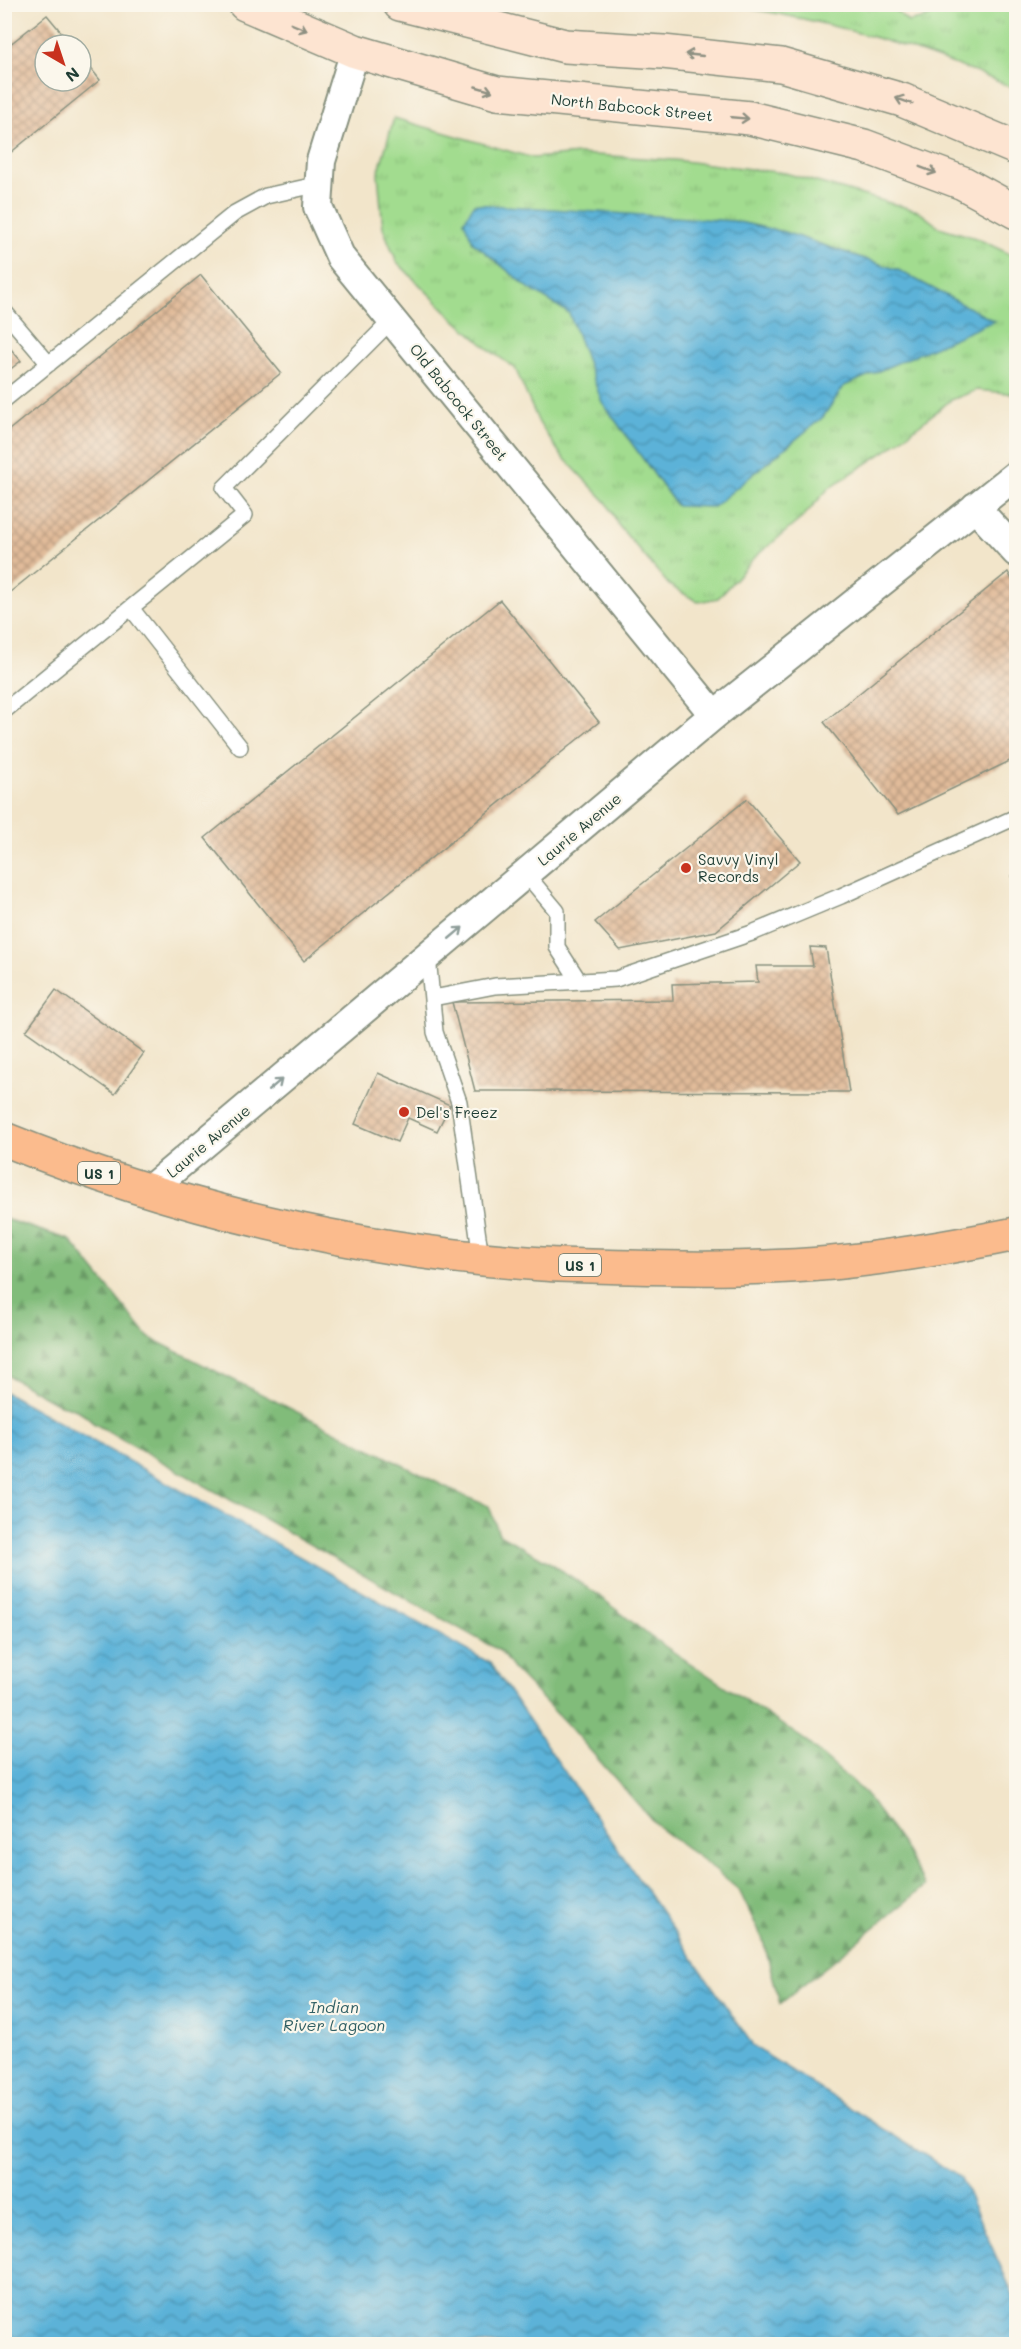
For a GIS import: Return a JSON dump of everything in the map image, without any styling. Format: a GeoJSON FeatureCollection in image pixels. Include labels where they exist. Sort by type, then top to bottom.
{"type":"FeatureCollection","features":[{"type":"Feature","properties":{"kind":"main road","name":"North Babcock Street"},"geometry":{"type":"LineString","coordinates":[[245,4],[355,51],[497,93],[750,118],[864,146],[963,183],[1017,212]]}},
{"type":"Feature","properties":{"kind":"main road"},"geometry":{"type":"LineString","coordinates":[[400,4],[565,46],[663,52],[781,65],[902,100],[1017,148]]}},
{"type":"Feature","properties":{"kind":"main road","name":"US 1"},"geometry":{"type":"LineString","coordinates":[[4,1138],[149,1190],[284,1227],[411,1250],[542,1264],[687,1269],[831,1263],[959,1245],[1017,1234]]}},
{"type":"Feature","properties":{"kind":"street","name":"Old Babcock Street"},"geometry":{"type":"LineString","coordinates":[[355,51],[321,161],[318,207],[341,258],[714,716]]}},
{"type":"Feature","properties":{"kind":"street","name":"Laurie Avenue"},"geometry":{"type":"LineString","coordinates":[[149,1190],[714,716],[1017,475]]}},
{"type":"Feature","properties":{"kind":"street"},"geometry":{"type":"LineString","coordinates":[[975,507],[1017,552]]}},
{"type":"Feature","properties":{"kind":"lane"},"geometry":{"type":"LineString","coordinates":[[4,400],[235,213],[266,196],[320,184]]}},
{"type":"Feature","properties":{"kind":"lane"},"geometry":{"type":"LineString","coordinates":[[4,311],[49,364]]}},
{"type":"Feature","properties":{"kind":"lane"},"geometry":{"type":"LineString","coordinates":[[4,711],[245,515],[224,488],[392,320]]}},
{"type":"Feature","properties":{"kind":"lane"},"geometry":{"type":"LineString","coordinates":[[131,608],[240,747]]}},
{"type":"Feature","properties":{"kind":"lane"},"geometry":{"type":"LineString","coordinates":[[433,998],[495,986],[616,979],[752,933],[842,896],[1017,817]]}},
{"type":"Feature","properties":{"kind":"lane"},"geometry":{"type":"LineString","coordinates":[[526,874],[556,911],[557,947],[579,981]]}},
{"type":"Feature","properties":{"kind":"lane"},"geometry":{"type":"LineString","coordinates":[[428,956],[435,1032],[459,1102],[481,1258]]}},
{"type":"Feature","properties":{"kind":"green space"},"geometry":{"type":"Polygon","coordinates":[[[723,5],[891,5],[908,22],[929,17],[944,5],[1016,5],[1016,89],[981,74],[873,37],[799,18],[723,5]]]}},
{"type":"Feature","properties":{"kind":"green space"},"geometry":{"type":"Polygon","coordinates":[[[394,118],[533,158],[579,154],[674,160],[785,173],[918,211],[939,227],[976,238],[1016,257],[1016,394],[977,390],[951,400],[889,449],[829,488],[802,518],[755,557],[718,598],[698,602],[669,585],[619,526],[607,503],[561,455],[539,423],[515,368],[492,352],[454,319],[397,262],[383,228],[378,174],[394,118]],[[734,221],[473,242],[530,289],[569,313],[602,402],[676,505],[713,507],[823,417],[844,386],[993,321],[898,270],[784,232],[734,221]]]}},
{"type":"Feature","properties":{"kind":"green space"},"geometry":{"type":"Polygon","coordinates":[[[5,1219],[70,1240],[148,1337],[466,1497],[489,1506],[499,1534],[547,1561],[593,1591],[651,1637],[802,1738],[865,1793],[903,1845],[925,1886],[780,2004],[763,1940],[739,1890],[659,1828],[566,1723],[513,1669],[500,1651],[93,1423],[79,1411],[60,1405],[5,1374],[5,1219]]]}},
{"type":"Feature","properties":{"kind":"water"},"geometry":{"type":"Polygon","coordinates":[[[474,204],[734,221],[784,232],[898,270],[994,321],[844,386],[823,417],[713,507],[677,506],[602,402],[569,313],[530,289],[473,242],[464,221],[474,204]]]}},
{"type":"Feature","properties":{"kind":"water","name":"Indian River Lagoon"},"geometry":{"type":"Polygon","coordinates":[[[5,1392],[490,1663],[754,2047],[961,2178],[1016,2301],[1016,2344],[5,2344],[5,1392]]]}},
{"type":"Feature","properties":{"kind":"building"},"geometry":{"type":"Polygon","coordinates":[[[47,15],[62,33],[33,33],[33,93],[84,93],[4,158],[4,49],[47,15]]]}},
{"type":"Feature","properties":{"kind":"building"},"geometry":{"type":"Polygon","coordinates":[[[93,71],[100,80],[93,86],[93,71]]]}},
{"type":"Feature","properties":{"kind":"building"},"geometry":{"type":"Polygon","coordinates":[[[201,275],[281,373],[4,597],[4,434],[201,275]]]}},
{"type":"Feature","properties":{"kind":"building"},"geometry":{"type":"Polygon","coordinates":[[[4,341],[21,361],[4,374],[4,341]]]}},
{"type":"Feature","properties":{"kind":"building"},"geometry":{"type":"Polygon","coordinates":[[[1008,572],[1016,587],[1016,758],[898,815],[824,722],[1008,572]]]}},
{"type":"Feature","properties":{"kind":"building"},"geometry":{"type":"Polygon","coordinates":[[[500,600],[599,722],[304,961],[205,838],[500,600]]]}},
{"type":"Feature","properties":{"kind":"building"},"geometry":{"type":"Polygon","coordinates":[[[747,799],[800,861],[716,931],[620,950],[595,922],[747,799]]]}},
{"type":"Feature","properties":{"kind":"building"},"geometry":{"type":"Polygon","coordinates":[[[1016,874],[1016,890],[1011,876],[1016,874]]]}},
{"type":"Feature","properties":{"kind":"building"},"geometry":{"type":"Polygon","coordinates":[[[810,947],[826,948],[849,1092],[475,1091],[452,1002],[673,1000],[672,984],[758,982],[756,966],[813,966],[810,947]]]}},
{"type":"Feature","properties":{"kind":"building"},"geometry":{"type":"Polygon","coordinates":[[[56,990],[144,1053],[115,1094],[26,1031],[56,990]]]}},
{"type":"Feature","properties":{"kind":"building","name":"Del's Freez"},"geometry":{"type":"Polygon","coordinates":[[[378,1073],[450,1105],[437,1131],[408,1118],[397,1142],[355,1124],[378,1073]]]}},
{"type":"Feature","properties":{"kind":"place","name":"Savvy Vinyl Records"},"geometry":{"type":"Point","coordinates":[686,868]}},
{"type":"Feature","properties":{"kind":"place","name":"Del's Freez"},"geometry":{"type":"Point","coordinates":[404,1112]}}]}
